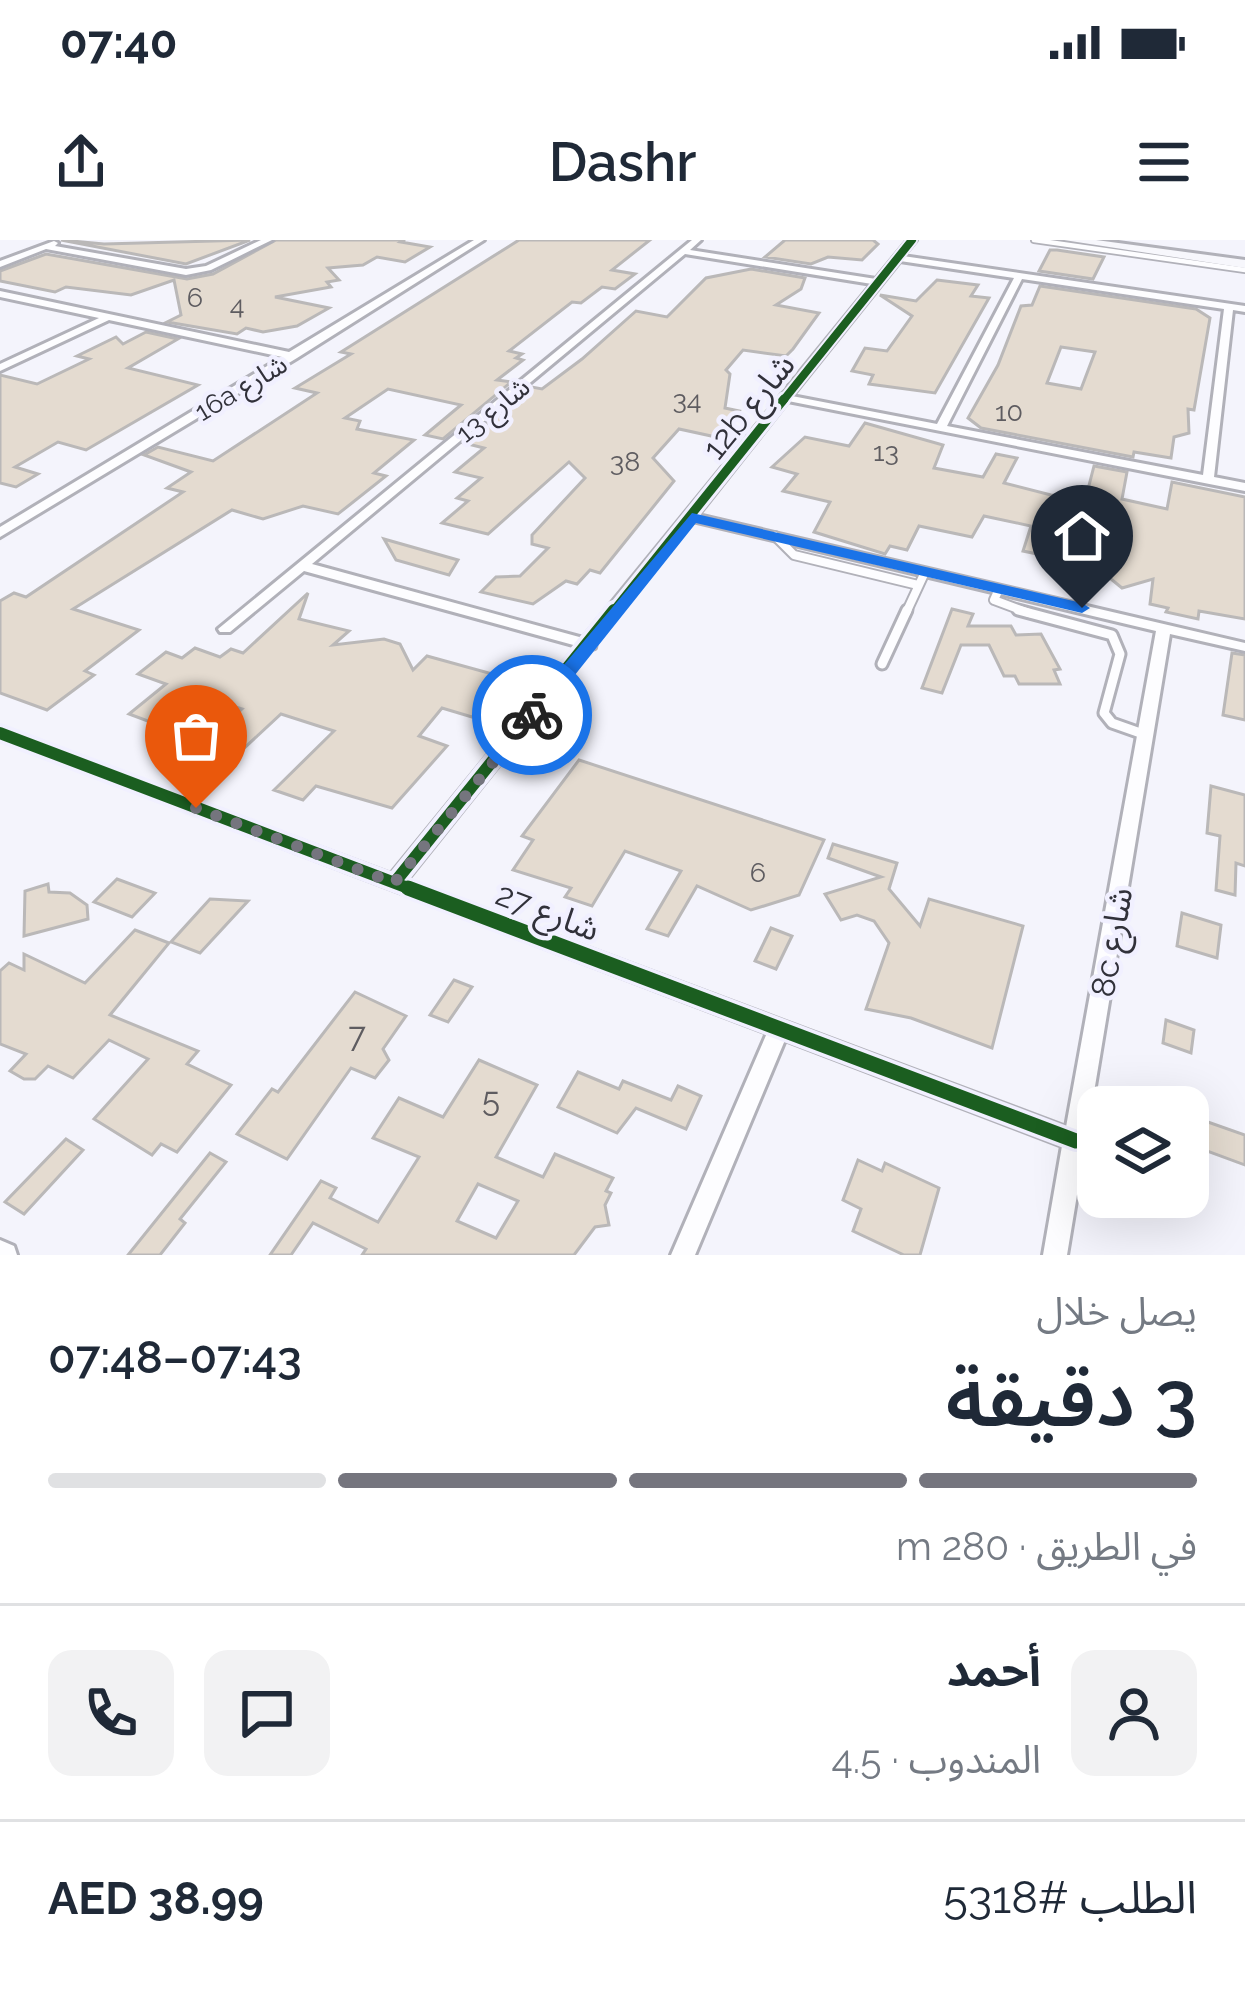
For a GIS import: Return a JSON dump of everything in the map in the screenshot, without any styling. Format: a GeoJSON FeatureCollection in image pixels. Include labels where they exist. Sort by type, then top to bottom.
{"type":"FeatureCollection","features":[{"type":"Feature","properties":{"kind":"street"},"geometry":{"type":"LineString","coordinates":[[0,264],[61,240]]}},
{"type":"Feature","properties":{"kind":"street"},"geometry":{"type":"LineString","coordinates":[[44,247],[186,272],[208,268],[268,240]]}},
{"type":"Feature","properties":{"kind":"street","name":"16a شارع"},"geometry":{"type":"LineString","coordinates":[[0,532],[480,240]]}},
{"type":"Feature","properties":{"kind":"street","name":"شارع 13"},"geometry":{"type":"LineString","coordinates":[[225,629],[697,240]]}},
{"type":"Feature","properties":{"kind":"street","name":"12b شارع"},"geometry":{"type":"LineString","coordinates":[[394,883],[912,240]]}},
{"type":"Feature","properties":{"kind":"street"},"geometry":{"type":"LineString","coordinates":[[1070,240],[1245,263]]}},
{"type":"Feature","properties":{"kind":"street"},"geometry":{"type":"LineString","coordinates":[[1121,240],[1245,263]]}},
{"type":"Feature","properties":{"kind":"street"},"geometry":{"type":"LineString","coordinates":[[682,251],[875,282]]}},
{"type":"Feature","properties":{"kind":"street"},"geometry":{"type":"LineString","coordinates":[[898,258],[1245,309]]}},
{"type":"Feature","properties":{"kind":"street"},"geometry":{"type":"LineString","coordinates":[[940,428],[1019,276]]}},
{"type":"Feature","properties":{"kind":"street"},"geometry":{"type":"LineString","coordinates":[[0,294],[293,356]]}},
{"type":"Feature","properties":{"kind":"street"},"geometry":{"type":"LineString","coordinates":[[1208,480],[1229,307]]}},
{"type":"Feature","properties":{"kind":"street"},"geometry":{"type":"LineString","coordinates":[[0,368],[108,316]]}},
{"type":"Feature","properties":{"kind":"street"},"geometry":{"type":"LineString","coordinates":[[788,398],[1245,487]]}},
{"type":"Feature","properties":{"kind":"street"},"geometry":{"type":"LineString","coordinates":[[692,517],[922,578],[999,589],[1245,647]]}},
{"type":"Feature","properties":{"kind":"street"},"geometry":{"type":"LineString","coordinates":[[302,566],[590,645]]}},
{"type":"Feature","properties":{"kind":"street","name":"8c شارع"},"geometry":{"type":"LineString","coordinates":[[1055,1255],[1164,628]]}},
{"type":"Feature","properties":{"kind":"street","name":"شارع 27"},"geometry":{"type":"LineString","coordinates":[[0,733],[1076,1141]]}},
{"type":"Feature","properties":{"kind":"street"},"geometry":{"type":"LineString","coordinates":[[683,1255],[780,1028]]}},
{"type":"Feature","properties":{"kind":"lane"},"geometry":{"type":"LineString","coordinates":[[1034,240],[1245,263]]}},
{"type":"Feature","properties":{"kind":"lane"},"geometry":{"type":"LineString","coordinates":[[882,664],[922,578]]}},
{"type":"Feature","properties":{"kind":"lane"},"geometry":{"type":"LineString","coordinates":[[999,589],[994,600],[1000,605],[1112,635],[1120,653],[1104,713],[1112,723],[1146,736]]}},
{"type":"Feature","properties":{"kind":"building"},"geometry":{"type":"Polygon","coordinates":[[[61,240],[104,244],[250,240],[186,264],[61,240]]]}},
{"type":"Feature","properties":{"kind":"building"},"geometry":{"type":"Polygon","coordinates":[[[276,240],[405,240],[401,242],[430,247],[405,262],[377,257],[363,265],[328,268],[339,280],[327,282],[331,287],[275,297],[329,308],[297,326],[263,332],[246,328],[237,334],[167,322],[181,315],[174,280],[131,295],[66,287],[55,292],[0,281],[0,271],[46,254],[187,279],[213,274],[276,240]]]}},
{"type":"Feature","properties":{"kind":"building"},"geometry":{"type":"Polygon","coordinates":[[[519,240],[650,240],[612,270],[635,274],[615,289],[602,287],[581,303],[572,302],[509,351],[522,354],[516,358],[523,360],[497,380],[511,382],[443,439],[425,435],[461,405],[388,389],[345,418],[360,421],[357,429],[414,440],[374,473],[386,476],[338,514],[303,506],[263,519],[232,510],[73,609],[139,630],[85,671],[94,675],[47,710],[0,693],[0,601],[14,593],[26,597],[183,492],[167,488],[191,472],[144,455],[158,447],[213,461],[317,393],[295,388],[351,354],[341,352],[519,240]]]}},
{"type":"Feature","properties":{"kind":"building"},"geometry":{"type":"Polygon","coordinates":[[[785,240],[873,240],[878,244],[862,260],[828,257],[811,264],[765,257],[785,240]]]}},
{"type":"Feature","properties":{"kind":"building"},"geometry":{"type":"Polygon","coordinates":[[[1050,250],[1104,257],[1093,279],[1039,271],[1050,250]]]}},
{"type":"Feature","properties":{"kind":"building"},"geometry":{"type":"Polygon","coordinates":[[[751,269],[805,278],[801,289],[776,305],[819,313],[793,349],[786,356],[743,350],[726,370],[730,374],[725,408],[739,411],[716,437],[679,429],[653,458],[674,481],[600,573],[590,570],[577,584],[566,581],[533,604],[481,592],[496,577],[520,576],[548,548],[532,544],[532,535],[585,478],[569,462],[488,534],[442,523],[468,501],[457,498],[481,478],[455,472],[484,448],[464,443],[532,387],[542,389],[582,359],[636,311],[667,317],[706,278],[751,269]]]}},
{"type":"Feature","properties":{"kind":"building"},"geometry":{"type":"Polygon","coordinates":[[[937,280],[978,285],[971,296],[989,298],[935,393],[869,384],[873,375],[852,371],[865,348],[887,351],[912,316],[880,295],[916,301],[937,280]]]}},
{"type":"Feature","properties":{"kind":"building"},"geometry":{"type":"Polygon","coordinates":[[[1040,286],[1196,309],[1210,318],[1194,410],[1188,409],[1189,433],[1174,437],[1171,458],[1134,452],[1133,457],[981,428],[968,418],[998,365],[1021,306],[1032,305],[1040,286]],[[1061,347],[1047,383],[1081,389],[1095,352],[1061,347]]]}},
{"type":"Feature","properties":{"kind":"building"},"geometry":{"type":"Polygon","coordinates":[[[146,332],[178,339],[128,368],[198,385],[86,450],[58,442],[15,467],[38,474],[16,487],[0,483],[0,375],[37,384],[89,359],[77,356],[116,337],[123,344],[146,332]]]}},
{"type":"Feature","properties":{"kind":"building"},"geometry":{"type":"Polygon","coordinates":[[[865,423],[943,445],[934,468],[983,477],[996,454],[1017,458],[1004,483],[1051,495],[1086,497],[1094,466],[1127,472],[1122,499],[1167,509],[1172,482],[1245,497],[1245,619],[1199,611],[1198,619],[1166,612],[1168,608],[1150,604],[1153,579],[1122,588],[1078,552],[1076,562],[1023,551],[1031,526],[984,516],[972,537],[919,526],[907,550],[890,546],[885,554],[814,532],[830,502],[783,491],[797,474],[772,467],[805,437],[849,446],[865,423]]]}},
{"type":"Feature","properties":{"kind":"building"},"geometry":{"type":"Polygon","coordinates":[[[384,539],[458,560],[449,575],[396,560],[384,539]]]}},
{"type":"Feature","properties":{"kind":"building"},"geometry":{"type":"Polygon","coordinates":[[[308,593],[299,619],[349,631],[333,645],[384,639],[400,644],[413,670],[427,656],[507,678],[472,717],[442,708],[419,736],[447,746],[392,808],[316,786],[303,800],[274,790],[334,731],[281,714],[227,764],[213,758],[205,766],[186,759],[242,709],[197,695],[161,726],[129,714],[166,684],[138,674],[166,652],[182,658],[195,648],[220,657],[231,649],[243,653],[308,593]]]}},
{"type":"Feature","properties":{"kind":"building"},"geometry":{"type":"Polygon","coordinates":[[[952,609],[973,614],[968,626],[1011,626],[1016,635],[1041,634],[1060,669],[1054,670],[1060,684],[1019,684],[1015,676],[1004,676],[989,645],[961,645],[942,693],[922,688],[952,609]]]}},
{"type":"Feature","properties":{"kind":"building"},"geometry":{"type":"Polygon","coordinates":[[[1232,653],[1245,655],[1245,720],[1223,715],[1232,653]]]}},
{"type":"Feature","properties":{"kind":"building"},"geometry":{"type":"Polygon","coordinates":[[[579,760],[824,840],[799,895],[751,910],[697,886],[668,936],[647,929],[681,871],[625,851],[592,906],[565,897],[571,888],[513,870],[533,840],[522,836],[579,760]]]}},
{"type":"Feature","properties":{"kind":"building"},"geometry":{"type":"Polygon","coordinates":[[[1211,786],[1245,795],[1245,866],[1236,863],[1235,895],[1216,890],[1220,836],[1207,833],[1211,786]]]}},
{"type":"Feature","properties":{"kind":"building"},"geometry":{"type":"Polygon","coordinates":[[[833,844],[897,863],[889,889],[920,926],[929,899],[1023,926],[992,1048],[911,1018],[866,1009],[889,943],[874,921],[857,915],[841,920],[825,894],[881,877],[828,858],[833,844]]]}},
{"type":"Feature","properties":{"kind":"building"},"geometry":{"type":"Polygon","coordinates":[[[117,879],[155,893],[132,917],[94,902],[117,879]]]}},
{"type":"Feature","properties":{"kind":"building"},"geometry":{"type":"Polygon","coordinates":[[[48,884],[49,892],[70,893],[87,905],[88,919],[24,936],[25,891],[48,884]]]}},
{"type":"Feature","properties":{"kind":"building"},"geometry":{"type":"Polygon","coordinates":[[[210,899],[248,901],[200,953],[171,942],[210,899]]]}},
{"type":"Feature","properties":{"kind":"building"},"geometry":{"type":"Polygon","coordinates":[[[1182,913],[1221,925],[1217,958],[1177,946],[1182,913]]]}},
{"type":"Feature","properties":{"kind":"building"},"geometry":{"type":"Polygon","coordinates":[[[771,928],[792,936],[776,969],[755,961],[771,928]]]}},
{"type":"Feature","properties":{"kind":"building"},"geometry":{"type":"Polygon","coordinates":[[[135,930],[169,943],[110,1015],[198,1051],[187,1064],[231,1085],[177,1152],[161,1144],[152,1155],[94,1119],[148,1059],[109,1040],[73,1078],[48,1066],[35,1079],[24,1079],[10,1071],[26,1054],[0,1044],[0,971],[9,963],[24,970],[24,954],[85,983],[135,930]]]}},
{"type":"Feature","properties":{"kind":"building"},"geometry":{"type":"Polygon","coordinates":[[[454,980],[472,987],[448,1022],[430,1015],[454,980]]]}},
{"type":"Feature","properties":{"kind":"building"},"geometry":{"type":"Polygon","coordinates":[[[355,992],[406,1016],[383,1049],[389,1060],[375,1078],[351,1068],[287,1159],[237,1134],[272,1089],[278,1092],[355,992]]]}},
{"type":"Feature","properties":{"kind":"building"},"geometry":{"type":"Polygon","coordinates":[[[1166,1020],[1194,1030],[1191,1053],[1163,1043],[1166,1020]]]}},
{"type":"Feature","properties":{"kind":"building"},"geometry":{"type":"Polygon","coordinates":[[[479,1060],[537,1085],[496,1157],[543,1177],[555,1154],[613,1178],[606,1191],[611,1193],[605,1205],[609,1225],[595,1227],[574,1255],[362,1255],[366,1249],[313,1223],[291,1255],[270,1255],[321,1181],[336,1188],[330,1198],[378,1222],[419,1157],[373,1138],[399,1098],[443,1117],[479,1060]],[[478,1184],[457,1221],[496,1238],[518,1201],[478,1184]]]}},
{"type":"Feature","properties":{"kind":"building"},"geometry":{"type":"Polygon","coordinates":[[[578,1072],[619,1089],[623,1081],[671,1100],[678,1086],[701,1096],[686,1129],[636,1108],[617,1133],[558,1107],[578,1072]]]}},
{"type":"Feature","properties":{"kind":"building"},"geometry":{"type":"Polygon","coordinates":[[[1209,1122],[1245,1135],[1245,1165],[1209,1152],[1209,1122]]]}},
{"type":"Feature","properties":{"kind":"building"},"geometry":{"type":"Polygon","coordinates":[[[66,1139],[83,1150],[24,1214],[5,1202],[66,1139]]]}},
{"type":"Feature","properties":{"kind":"building"},"geometry":{"type":"Polygon","coordinates":[[[210,1153],[226,1162],[180,1219],[185,1223],[160,1255],[128,1255],[210,1153]]]}},
{"type":"Feature","properties":{"kind":"building"},"geometry":{"type":"Polygon","coordinates":[[[858,1160],[882,1171],[885,1163],[939,1188],[920,1255],[904,1255],[853,1231],[861,1209],[843,1200],[858,1160]]]}},
{"type":"Feature","properties":{"kind":"cycle path"},"geometry":{"type":"LineString","coordinates":[[395,882],[912,240]]}},
{"type":"Feature","properties":{"kind":"cycle path"},"geometry":{"type":"LineString","coordinates":[[0,733],[1076,1141]]}},
{"type":"Feature","properties":{"kind":"way so far"},"geometry":{"type":"LineString","coordinates":[[196,808],[394,883],[532,715]]}},
{"type":"Feature","properties":{"kind":"route"},"geometry":{"type":"LineString","coordinates":[[532,715],[692,517],[1082,608]]}}]}
